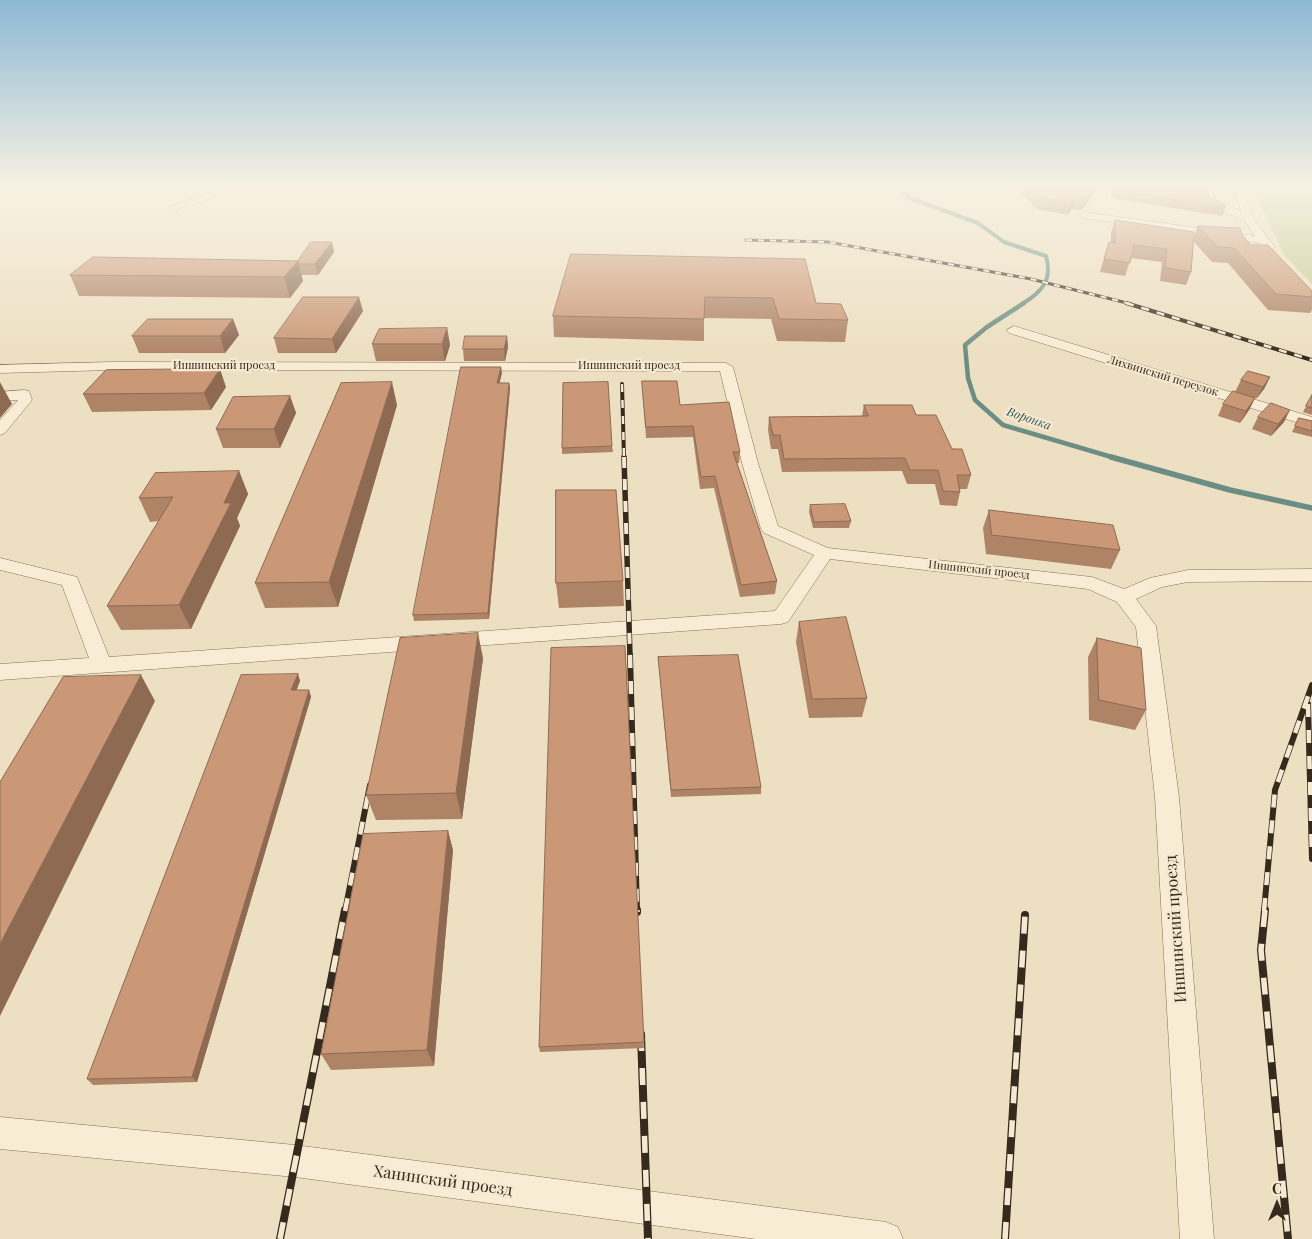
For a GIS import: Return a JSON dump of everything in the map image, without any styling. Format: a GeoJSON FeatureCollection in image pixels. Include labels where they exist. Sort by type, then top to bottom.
{"type":"FeatureCollection","features":[{"type":"Feature","properties":{"kind":"street"},"geometry":{"type":"LineString","coordinates":[[1266,243],[1274,254]]}},
{"type":"Feature","properties":{"kind":"street","name":"Лихвинский переулок"},"geometry":{"type":"LineString","coordinates":[[1014,330],[1312,422]]}},
{"type":"Feature","properties":{"kind":"street","name":"Иншинский проезд"},"geometry":{"type":"LineString","coordinates":[[0,369],[112,366],[726,367],[750,463],[770,529],[825,553],[1092,583],[1124,597],[1146,626],[1167,797],[1197,1239]]}},
{"type":"Feature","properties":{"kind":"street"},"geometry":{"type":"LineString","coordinates":[[0,396],[24,394],[25,400],[0,430]]}},
{"type":"Feature","properties":{"kind":"street"},"geometry":{"type":"LineString","coordinates":[[0,672],[781,616],[825,553]]}},
{"type":"Feature","properties":{"kind":"street"},"geometry":{"type":"LineString","coordinates":[[0,564],[70,581],[102,665]]}},
{"type":"Feature","properties":{"kind":"street"},"geometry":{"type":"LineString","coordinates":[[1124,597],[1157,582],[1188,576],[1312,575]]}},
{"type":"Feature","properties":{"kind":"street","name":"Ханинский проезд"},"geometry":{"type":"LineString","coordinates":[[0,1132],[295,1161],[886,1239]]}},
{"type":"Feature","properties":{"kind":"green space"},"geometry":{"type":"Polygon","coordinates":[[[1279,243],[1312,243],[1312,284],[1285,256],[1279,243]]]}},
{"type":"Feature","properties":{"kind":"building"},"geometry":{"type":"Polygon","coordinates":[[[310,243],[331,243],[315,264],[299,264],[297,262],[310,243]]]}},
{"type":"Feature","properties":{"kind":"building"},"geometry":{"type":"Polygon","coordinates":[[[1109,243],[1193,243],[1191,272],[1165,268],[1167,249],[1134,245],[1130,263],[1104,259],[1109,243]]]}},
{"type":"Feature","properties":{"kind":"building"},"geometry":{"type":"Polygon","coordinates":[[[1214,243],[1268,245],[1312,291],[1312,297],[1276,294],[1234,248],[1218,247],[1214,243]]]}},
{"type":"Feature","properties":{"kind":"building"},"geometry":{"type":"Polygon","coordinates":[[[571,254],[805,259],[816,303],[841,304],[848,320],[779,319],[773,298],[705,297],[704,319],[553,316],[571,254]]]}},
{"type":"Feature","properties":{"kind":"building"},"geometry":{"type":"Polygon","coordinates":[[[93,257],[298,261],[284,277],[70,275],[93,257]]]}},
{"type":"Feature","properties":{"kind":"building"},"geometry":{"type":"Polygon","coordinates":[[[303,297],[359,297],[332,339],[274,338],[303,297]]]}},
{"type":"Feature","properties":{"kind":"building"},"geometry":{"type":"Polygon","coordinates":[[[148,319],[233,319],[220,336],[132,336],[148,319]]]}},
{"type":"Feature","properties":{"kind":"building"},"geometry":{"type":"Polygon","coordinates":[[[447,328],[442,344],[372,344],[379,329],[447,328]]]}},
{"type":"Feature","properties":{"kind":"building"},"geometry":{"type":"Polygon","coordinates":[[[465,336],[507,336],[504,349],[463,349],[465,336]]]}},
{"type":"Feature","properties":{"kind":"building"},"geometry":{"type":"Polygon","coordinates":[[[461,367],[501,367],[497,383],[509,383],[488,613],[413,615],[461,367]]]}},
{"type":"Feature","properties":{"kind":"building"},"geometry":{"type":"Polygon","coordinates":[[[220,369],[204,393],[83,394],[106,370],[220,369]]]}},
{"type":"Feature","properties":{"kind":"building"},"geometry":{"type":"Polygon","coordinates":[[[1248,371],[1270,377],[1263,387],[1241,380],[1248,371]]]}},
{"type":"Feature","properties":{"kind":"building"},"geometry":{"type":"Polygon","coordinates":[[[642,381],[677,381],[680,405],[729,402],[740,452],[733,452],[777,581],[741,585],[715,476],[701,477],[693,426],[646,427],[642,381]]]}},
{"type":"Feature","properties":{"kind":"building"},"geometry":{"type":"Polygon","coordinates":[[[392,382],[329,582],[255,583],[341,383],[392,382]]]}},
{"type":"Feature","properties":{"kind":"building"},"geometry":{"type":"Polygon","coordinates":[[[608,382],[612,446],[562,448],[563,383],[608,382]]]}},
{"type":"Feature","properties":{"kind":"building"},"geometry":{"type":"Polygon","coordinates":[[[1233,391],[1255,398],[1246,411],[1223,404],[1233,391]]]}},
{"type":"Feature","properties":{"kind":"building"},"geometry":{"type":"Polygon","coordinates":[[[1312,395],[1312,408],[1306,406],[1312,395]]]}},
{"type":"Feature","properties":{"kind":"building"},"geometry":{"type":"Polygon","coordinates":[[[290,396],[274,429],[216,429],[233,397],[290,396]]]}},
{"type":"Feature","properties":{"kind":"building"},"geometry":{"type":"Polygon","coordinates":[[[1271,403],[1290,410],[1278,424],[1258,417],[1271,403]]]}},
{"type":"Feature","properties":{"kind":"building"},"geometry":{"type":"Polygon","coordinates":[[[864,405],[912,405],[916,415],[936,415],[952,449],[962,449],[971,475],[957,475],[960,492],[943,491],[938,470],[910,470],[905,458],[784,459],[780,435],[773,435],[769,417],[868,416],[864,405]]]}},
{"type":"Feature","properties":{"kind":"building"},"geometry":{"type":"Polygon","coordinates":[[[1299,418],[1312,421],[1312,431],[1295,426],[1299,418]]]}},
{"type":"Feature","properties":{"kind":"building"},"geometry":{"type":"Polygon","coordinates":[[[239,471],[224,503],[231,503],[179,605],[107,606],[173,497],[139,498],[155,473],[239,471]]]}},
{"type":"Feature","properties":{"kind":"building"},"geometry":{"type":"Polygon","coordinates":[[[556,490],[616,490],[623,581],[556,583],[556,490]]]}},
{"type":"Feature","properties":{"kind":"building"},"geometry":{"type":"Polygon","coordinates":[[[845,504],[851,521],[814,522],[810,505],[845,504]]]}},
{"type":"Feature","properties":{"kind":"building"},"geometry":{"type":"Polygon","coordinates":[[[989,510],[1113,525],[1120,550],[992,535],[989,510]]]}},
{"type":"Feature","properties":{"kind":"building"},"geometry":{"type":"Polygon","coordinates":[[[846,617],[867,698],[812,699],[799,622],[846,617]]]}},
{"type":"Feature","properties":{"kind":"building"},"geometry":{"type":"Polygon","coordinates":[[[478,633],[456,793],[366,795],[400,638],[478,633]]]}},
{"type":"Feature","properties":{"kind":"building"},"geometry":{"type":"Polygon","coordinates":[[[1097,638],[1141,648],[1146,710],[1099,700],[1097,638]]]}},
{"type":"Feature","properties":{"kind":"building"},"geometry":{"type":"Polygon","coordinates":[[[625,646],[644,1042],[539,1047],[551,648],[625,646]]]}},
{"type":"Feature","properties":{"kind":"building"},"geometry":{"type":"Polygon","coordinates":[[[738,655],[761,787],[671,790],[658,657],[738,655]]]}},
{"type":"Feature","properties":{"kind":"building"},"geometry":{"type":"Polygon","coordinates":[[[298,674],[291,690],[309,690],[192,1077],[87,1079],[241,675],[298,674]]]}},
{"type":"Feature","properties":{"kind":"building"},"geometry":{"type":"Polygon","coordinates":[[[141,675],[0,944],[0,782],[63,677],[141,675]]]}},
{"type":"Feature","properties":{"kind":"building"},"geometry":{"type":"Polygon","coordinates":[[[448,831],[427,1050],[321,1054],[363,834],[448,831]]]}},
{"type":"Feature","properties":{"kind":"waterway","name":"Воронка"},"geometry":{"type":"LineString","coordinates":[[1006,243],[1046,256],[1048,264],[1047,279],[1040,290],[1022,304]]}},
{"type":"Feature","properties":{"kind":"waterway","name":"Воронка"},"geometry":{"type":"LineString","coordinates":[[1024,303],[987,327],[965,345],[968,378],[975,400],[1003,425],[1115,458]]}},
{"type":"Feature","properties":{"kind":"waterway","name":"Воронка"},"geometry":{"type":"LineString","coordinates":[[1111,457],[1230,490],[1312,508]]}},
{"type":"Feature","properties":{"kind":"railway"},"geometry":{"type":"LineString","coordinates":[[832,243],[1031,279],[1131,304]]}},
{"type":"Feature","properties":{"kind":"railway"},"geometry":{"type":"LineString","coordinates":[[1126,303],[1312,360]]}},
{"type":"Feature","properties":{"kind":"railway"},"geometry":{"type":"LineString","coordinates":[[622,384],[624,458]]}},
{"type":"Feature","properties":{"kind":"railway"},"geometry":{"type":"LineString","coordinates":[[624,457],[630,656]]}},
{"type":"Feature","properties":{"kind":"railway"},"geometry":{"type":"LineString","coordinates":[[630,655],[637,911]]}},
{"type":"Feature","properties":{"kind":"railway"},"geometry":{"type":"LineString","coordinates":[[1264,911],[1275,790],[1312,685]]}},
{"type":"Feature","properties":{"kind":"railway"},"geometry":{"type":"LineString","coordinates":[[1308,704],[1312,859]]}},
{"type":"Feature","properties":{"kind":"railway"},"geometry":{"type":"LineString","coordinates":[[345,911],[370,785]]}},
{"type":"Feature","properties":{"kind":"railway"},"geometry":{"type":"LineString","coordinates":[[280,1239],[345,910]]}},
{"type":"Feature","properties":{"kind":"railway"},"geometry":{"type":"LineString","coordinates":[[1265,910],[1261,950],[1288,1239]]}},
{"type":"Feature","properties":{"kind":"railway"},"geometry":{"type":"LineString","coordinates":[[1005,1239],[1025,915]]}},
{"type":"Feature","properties":{"kind":"railway"},"geometry":{"type":"LineString","coordinates":[[641,1034],[648,1239]]}}]}
